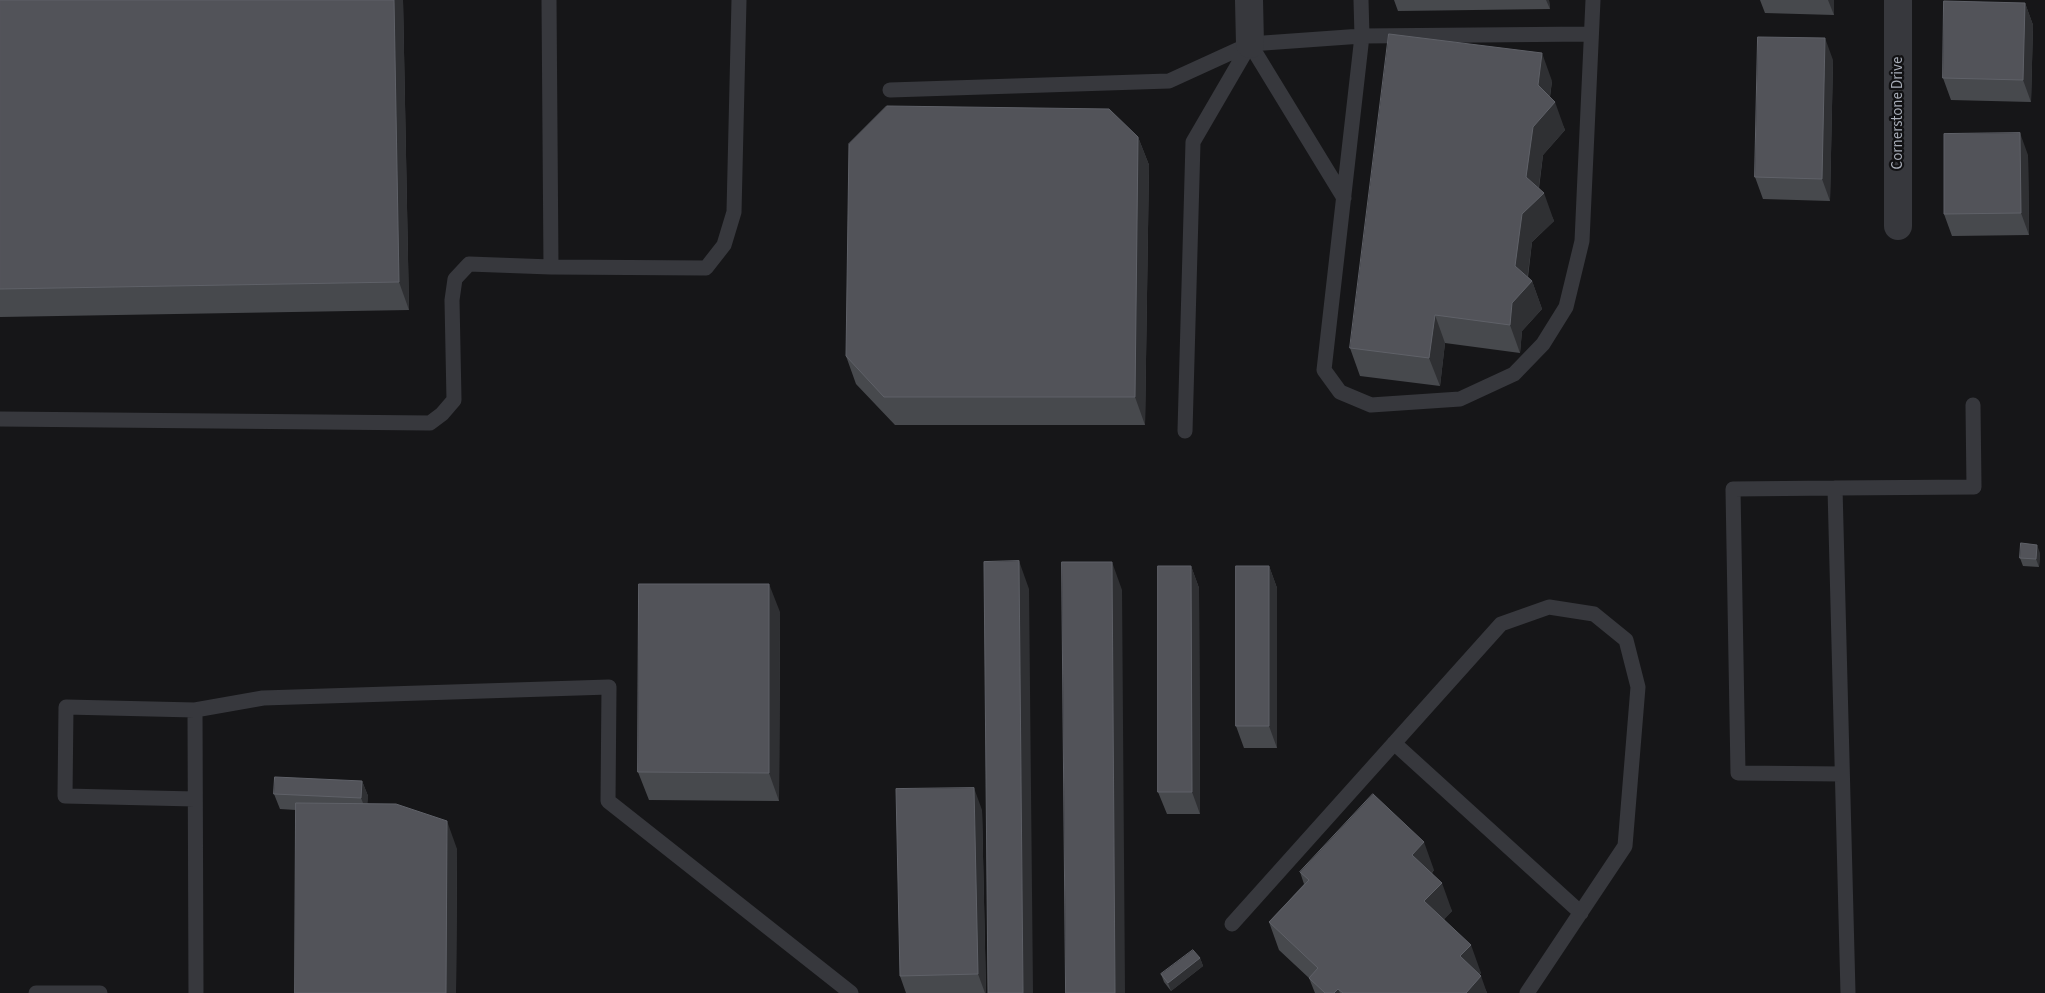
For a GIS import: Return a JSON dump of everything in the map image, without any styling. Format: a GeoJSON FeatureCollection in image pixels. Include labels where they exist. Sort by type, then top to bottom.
{"type":"FeatureCollection","features":[{"type":"Feature","properties":{"kind":"street"},"geometry":{"type":"LineString","coordinates":[[1249,0],[1250,44]]}},
{"type":"Feature","properties":{"kind":"street","name":"Cornerstone Drive"},"geometry":{"type":"LineString","coordinates":[[1898,0],[1898,226]]}},
{"type":"Feature","properties":{"kind":"lane"},"geometry":{"type":"LineString","coordinates":[[549,0],[552,267]]}},
{"type":"Feature","properties":{"kind":"lane"},"geometry":{"type":"LineString","coordinates":[[0,419],[430,422],[442,414],[454,400],[452,300],[455,279],[469,264],[552,267],[706,268],[724,245],[734,212],[739,0]]}},
{"type":"Feature","properties":{"kind":"lane"},"geometry":{"type":"LineString","coordinates":[[1361,0],[1362,36],[1324,370],[1340,392],[1370,405],[1460,399],[1514,374],[1543,344],[1566,307],[1582,241],[1593,0]]}},
{"type":"Feature","properties":{"kind":"lane"},"geometry":{"type":"LineString","coordinates":[[890,90],[1169,81],[1250,44],[1362,36],[1591,34]]}},
{"type":"Feature","properties":{"kind":"lane"},"geometry":{"type":"LineString","coordinates":[[1250,44],[1344,198]]}},
{"type":"Feature","properties":{"kind":"lane"},"geometry":{"type":"LineString","coordinates":[[1185,431],[1193,142],[1250,44]]}},
{"type":"Feature","properties":{"kind":"lane"},"geometry":{"type":"LineString","coordinates":[[1842,774],[1738,773],[1733,489],[1974,488],[1973,405]]}},
{"type":"Feature","properties":{"kind":"lane"},"geometry":{"type":"LineString","coordinates":[[1835,488],[1848,993]]}},
{"type":"Feature","properties":{"kind":"lane"},"geometry":{"type":"LineString","coordinates":[[1232,924],[1501,624],[1549,607],[1594,614],[1626,640],[1638,687],[1625,846],[1528,993]]}},
{"type":"Feature","properties":{"kind":"lane"},"geometry":{"type":"LineString","coordinates":[[195,799],[65,796],[66,707],[195,710],[263,698],[609,687],[608,801],[851,993]]}},
{"type":"Feature","properties":{"kind":"lane"},"geometry":{"type":"LineString","coordinates":[[195,710],[196,993]]}},
{"type":"Feature","properties":{"kind":"lane"},"geometry":{"type":"LineString","coordinates":[[1394,743],[1581,912]]}},
{"type":"Feature","properties":{"kind":"lane"},"geometry":{"type":"LineString","coordinates":[[36,993],[100,993]]}},
{"type":"Feature","properties":{"kind":"building"},"geometry":{"type":"Polygon","coordinates":[[[0,0],[394,0],[399,282],[0,289],[0,0]]]}},
{"type":"Feature","properties":{"kind":"building"},"geometry":{"type":"Polygon","coordinates":[[[1944,1],[2025,3],[2023,80],[1943,78],[1944,1]]]}},
{"type":"Feature","properties":{"kind":"building"},"geometry":{"type":"Polygon","coordinates":[[[1389,34],[1542,53],[1538,85],[1555,102],[1533,127],[1526,177],[1544,193],[1522,214],[1515,266],[1532,281],[1512,303],[1510,325],[1435,315],[1429,358],[1350,348],[1389,34]]]}},
{"type":"Feature","properties":{"kind":"building"},"geometry":{"type":"Polygon","coordinates":[[[1758,37],[1825,38],[1822,179],[1755,177],[1758,37]]]}},
{"type":"Feature","properties":{"kind":"building"},"geometry":{"type":"Polygon","coordinates":[[[887,106],[1109,109],[1138,137],[1135,397],[884,397],[846,356],[849,144],[887,106]]]}},
{"type":"Feature","properties":{"kind":"building"},"geometry":{"type":"Polygon","coordinates":[[[2020,133],[2021,213],[1944,214],[1944,134],[2020,133]]]}},
{"type":"Feature","properties":{"kind":"building"},"geometry":{"type":"Polygon","coordinates":[[[2021,543],[2037,545],[2036,559],[2020,558],[2021,543]]]}},
{"type":"Feature","properties":{"kind":"building"},"geometry":{"type":"Polygon","coordinates":[[[1019,561],[1023,993],[988,993],[984,562],[1019,561]]]}},
{"type":"Feature","properties":{"kind":"building"},"geometry":{"type":"Polygon","coordinates":[[[1062,562],[1112,562],[1115,993],[1066,993],[1062,562]]]}},
{"type":"Feature","properties":{"kind":"building"},"geometry":{"type":"Polygon","coordinates":[[[1158,566],[1191,566],[1192,792],[1158,792],[1158,566]]]}},
{"type":"Feature","properties":{"kind":"building"},"geometry":{"type":"Polygon","coordinates":[[[1236,566],[1269,566],[1269,726],[1236,726],[1236,566]]]}},
{"type":"Feature","properties":{"kind":"building"},"geometry":{"type":"Polygon","coordinates":[[[639,584],[769,584],[769,773],[638,772],[639,584]]]}},
{"type":"Feature","properties":{"kind":"building"},"geometry":{"type":"Polygon","coordinates":[[[275,777],[362,781],[361,798],[274,794],[275,777]]]}},
{"type":"Feature","properties":{"kind":"building"},"geometry":{"type":"Polygon","coordinates":[[[974,788],[978,974],[900,976],[896,789],[974,788]]]}},
{"type":"Feature","properties":{"kind":"building"},"geometry":{"type":"Polygon","coordinates":[[[1373,794],[1424,842],[1412,855],[1442,883],[1424,901],[1471,945],[1460,956],[1481,976],[1466,993],[1343,993],[1338,989],[1334,993],[1325,993],[1309,978],[1318,968],[1269,922],[1309,880],[1300,872],[1373,794]]]}},
{"type":"Feature","properties":{"kind":"building"},"geometry":{"type":"Polygon","coordinates":[[[296,803],[396,804],[447,821],[446,993],[295,993],[296,803]]]}},
{"type":"Feature","properties":{"kind":"building"},"geometry":{"type":"Polygon","coordinates":[[[1193,950],[1200,958],[1168,983],[1161,974],[1193,950]]]}}]}
